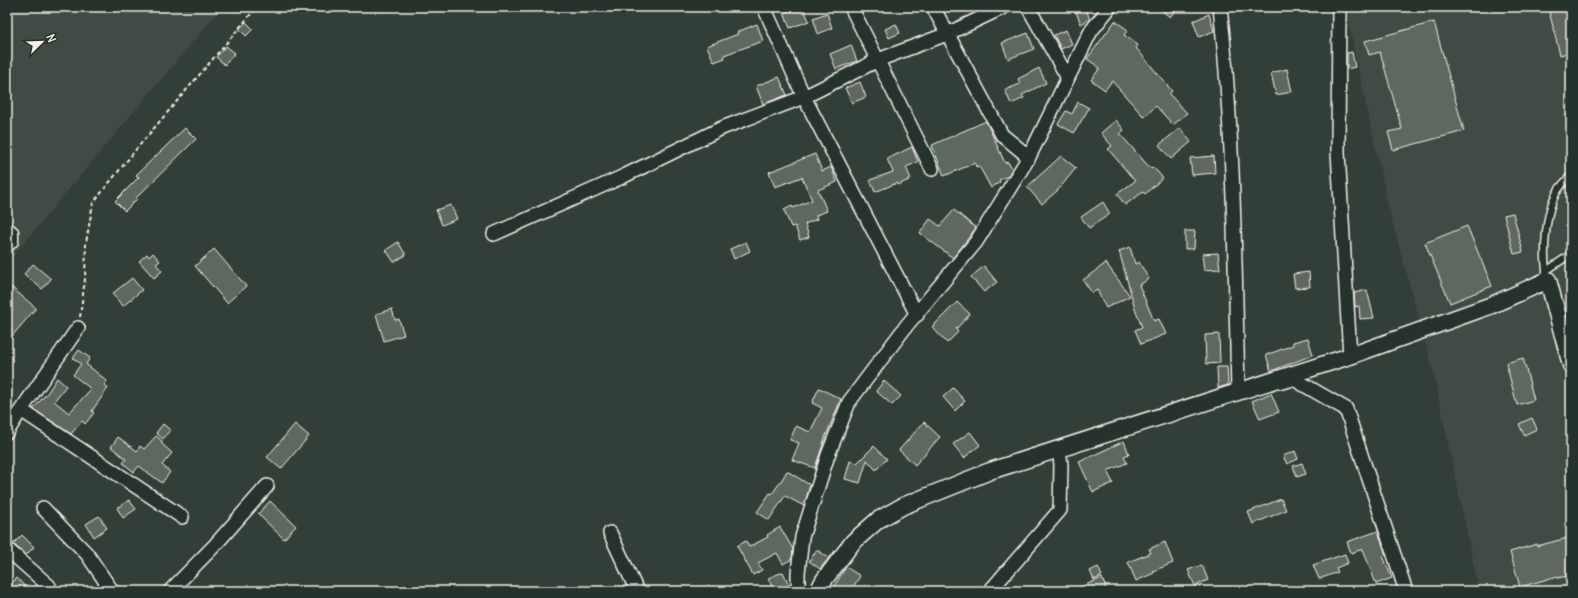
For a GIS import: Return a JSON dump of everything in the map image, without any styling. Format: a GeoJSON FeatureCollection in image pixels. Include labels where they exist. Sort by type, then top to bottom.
{"type":"FeatureCollection","features":[{"type":"Feature","properties":{"kind":"street"},"geometry":{"type":"LineString","coordinates":[[764,7],[804,97],[917,315]]}},
{"type":"Feature","properties":{"kind":"street"},"geometry":{"type":"LineString","coordinates":[[851,7],[932,169]]}},
{"type":"Feature","properties":{"kind":"street"},"geometry":{"type":"LineString","coordinates":[[934,7],[947,34],[1002,134],[1029,157]]}},
{"type":"Feature","properties":{"kind":"street"},"geometry":{"type":"LineString","coordinates":[[494,234],[622,178],[722,128],[804,97],[878,60],[947,34],[1004,7]]}},
{"type":"Feature","properties":{"kind":"street"},"geometry":{"type":"LineString","coordinates":[[1028,7],[1068,78]]}},
{"type":"Feature","properties":{"kind":"street"},"geometry":{"type":"LineString","coordinates":[[798,591],[798,573],[802,537],[828,455],[849,402],[907,325],[917,315],[976,242],[1029,157],[1091,31],[1110,7]]}},
{"type":"Feature","properties":{"kind":"street"},"geometry":{"type":"LineString","coordinates":[[1220,7],[1227,72],[1232,159],[1238,393]]}},
{"type":"Feature","properties":{"kind":"street"},"geometry":{"type":"LineString","coordinates":[[1339,7],[1338,152],[1350,356]]}},
{"type":"Feature","properties":{"kind":"street"},"geometry":{"type":"LineString","coordinates":[[818,591],[824,580],[853,542],[878,520],[903,506],[990,471],[1350,356],[1492,305],[1547,276],[1571,365]]}},
{"type":"Feature","properties":{"kind":"street"},"geometry":{"type":"LineString","coordinates":[[7,432],[78,328]]}},
{"type":"Feature","properties":{"kind":"street"},"geometry":{"type":"LineString","coordinates":[[1238,393],[1294,379],[1346,409],[1406,591]]}},
{"type":"Feature","properties":{"kind":"street"},"geometry":{"type":"LineString","coordinates":[[21,410],[182,517]]}},
{"type":"Feature","properties":{"kind":"street"},"geometry":{"type":"LineString","coordinates":[[990,591],[1060,510],[1061,465],[1059,449]]}},
{"type":"Feature","properties":{"kind":"street"},"geometry":{"type":"LineString","coordinates":[[170,591],[215,545],[267,486]]}},
{"type":"Feature","properties":{"kind":"street"},"geometry":{"type":"LineString","coordinates":[[43,508],[87,554],[112,591]]}},
{"type":"Feature","properties":{"kind":"street"},"geometry":{"type":"LineString","coordinates":[[610,533],[637,591]]}},
{"type":"Feature","properties":{"kind":"street"},"geometry":{"type":"LineString","coordinates":[[7,549],[49,586]]}},
{"type":"Feature","properties":{"kind":"lane"},"geometry":{"type":"LineString","coordinates":[[1547,276],[1544,252],[1549,214],[1557,192],[1571,175]]}},
{"type":"Feature","properties":{"kind":"lane"},"geometry":{"type":"LineString","coordinates":[[7,224],[15,231],[15,242],[7,251]]}},
{"type":"Feature","properties":{"kind":"lane"},"geometry":{"type":"LineString","coordinates":[[1547,276],[1571,254]]}},
{"type":"Feature","properties":{"kind":"path"},"geometry":{"type":"LineString","coordinates":[[78,328],[85,279],[86,243],[93,203],[138,147],[257,7]]}},
{"type":"Feature","properties":{"kind":"shaded area"},"geometry":{"type":"Polygon","coordinates":[[[7,7],[222,7],[7,263],[7,7]]]}},
{"type":"Feature","properties":{"kind":"shaded area"},"geometry":{"type":"Polygon","coordinates":[[[1345,7],[1571,7],[1571,591],[1479,591],[1433,370],[1388,206],[1345,7]]]}},
{"type":"Feature","properties":{"kind":"building"},"geometry":{"type":"Polygon","coordinates":[[[798,7],[803,7],[809,21],[790,28],[784,13],[798,7]]]}},
{"type":"Feature","properties":{"kind":"building"},"geometry":{"type":"Polygon","coordinates":[[[1074,7],[1085,7],[1090,19],[1081,24],[1074,7]]]}},
{"type":"Feature","properties":{"kind":"building"},"geometry":{"type":"Polygon","coordinates":[[[1157,7],[1178,7],[1170,17],[1157,7]]]}},
{"type":"Feature","properties":{"kind":"building"},"geometry":{"type":"Polygon","coordinates":[[[1548,7],[1571,7],[1571,52],[1560,55],[1548,7]]]}},
{"type":"Feature","properties":{"kind":"building"},"geometry":{"type":"Polygon","coordinates":[[[827,13],[832,28],[818,34],[813,18],[827,13]]]}},
{"type":"Feature","properties":{"kind":"building"},"geometry":{"type":"Polygon","coordinates":[[[1209,14],[1214,31],[1199,37],[1193,21],[1209,14]]]}},
{"type":"Feature","properties":{"kind":"building"},"geometry":{"type":"Polygon","coordinates":[[[1115,21],[1128,30],[1124,35],[1138,45],[1136,48],[1172,91],[1169,94],[1187,113],[1173,125],[1156,106],[1144,117],[1112,81],[1105,90],[1091,80],[1100,68],[1087,59],[1115,21]]]}},
{"type":"Feature","properties":{"kind":"building"},"geometry":{"type":"Polygon","coordinates":[[[246,22],[253,29],[246,36],[239,29],[246,22]]]}},
{"type":"Feature","properties":{"kind":"building"},"geometry":{"type":"Polygon","coordinates":[[[1434,22],[1464,131],[1393,150],[1388,132],[1402,129],[1380,52],[1369,55],[1365,41],[1434,22]]]}},
{"type":"Feature","properties":{"kind":"building"},"geometry":{"type":"Polygon","coordinates":[[[757,24],[763,41],[724,55],[725,58],[714,62],[707,46],[738,34],[737,32],[757,24]]]}},
{"type":"Feature","properties":{"kind":"building"},"geometry":{"type":"Polygon","coordinates":[[[896,24],[900,33],[889,38],[885,29],[896,24]]]}},
{"type":"Feature","properties":{"kind":"building"},"geometry":{"type":"Polygon","coordinates":[[[1066,30],[1072,44],[1061,49],[1054,35],[1066,30]]]}},
{"type":"Feature","properties":{"kind":"building"},"geometry":{"type":"Polygon","coordinates":[[[1028,33],[1034,49],[1008,59],[1002,43],[1028,33]]]}},
{"type":"Feature","properties":{"kind":"building"},"geometry":{"type":"Polygon","coordinates":[[[851,45],[857,61],[836,69],[830,54],[851,45]]]}},
{"type":"Feature","properties":{"kind":"building"},"geometry":{"type":"Polygon","coordinates":[[[226,46],[235,53],[225,65],[216,57],[226,46]]]}},
{"type":"Feature","properties":{"kind":"building"},"geometry":{"type":"Polygon","coordinates":[[[1352,52],[1355,67],[1347,69],[1347,53],[1352,52]]]}},
{"type":"Feature","properties":{"kind":"building"},"geometry":{"type":"Polygon","coordinates":[[[1039,68],[1046,83],[1022,95],[1024,98],[1011,104],[1005,90],[1020,84],[1018,79],[1039,68]]]}},
{"type":"Feature","properties":{"kind":"building"},"geometry":{"type":"Polygon","coordinates":[[[1287,69],[1292,92],[1276,95],[1271,73],[1287,69]]]}},
{"type":"Feature","properties":{"kind":"building"},"geometry":{"type":"Polygon","coordinates":[[[779,77],[787,95],[763,104],[756,86],[779,77]]]}},
{"type":"Feature","properties":{"kind":"building"},"geometry":{"type":"Polygon","coordinates":[[[860,82],[866,97],[852,103],[845,88],[860,82]]]}},
{"type":"Feature","properties":{"kind":"building"},"geometry":{"type":"Polygon","coordinates":[[[1078,102],[1089,108],[1074,133],[1058,124],[1066,111],[1072,114],[1078,102]]]}},
{"type":"Feature","properties":{"kind":"building"},"geometry":{"type":"Polygon","coordinates":[[[1116,120],[1124,130],[1120,134],[1151,169],[1153,167],[1163,178],[1145,194],[1143,192],[1125,205],[1117,194],[1135,181],[1108,149],[1112,146],[1101,133],[1116,120]]]}},
{"type":"Feature","properties":{"kind":"building"},"geometry":{"type":"Polygon","coordinates":[[[986,121],[1005,163],[1008,162],[1012,169],[1008,176],[999,180],[1000,182],[991,188],[979,166],[976,167],[975,163],[944,176],[932,145],[986,121]]]}},
{"type":"Feature","properties":{"kind":"building"},"geometry":{"type":"Polygon","coordinates":[[[185,128],[196,139],[136,198],[137,199],[125,211],[115,201],[139,177],[136,175],[185,128]]]}},
{"type":"Feature","properties":{"kind":"building"},"geometry":{"type":"Polygon","coordinates":[[[1180,128],[1191,142],[1171,159],[1159,145],[1180,128]]]}},
{"type":"Feature","properties":{"kind":"building"},"geometry":{"type":"Polygon","coordinates":[[[912,147],[918,162],[906,167],[911,179],[898,185],[897,183],[875,192],[870,180],[893,172],[887,159],[912,147]]]}},
{"type":"Feature","properties":{"kind":"building"},"geometry":{"type":"Polygon","coordinates":[[[815,154],[822,171],[831,167],[837,182],[818,190],[827,211],[816,215],[817,219],[805,224],[809,237],[800,240],[795,226],[791,227],[784,210],[812,200],[802,177],[775,187],[769,172],[815,154]]]}},
{"type":"Feature","properties":{"kind":"building"},"geometry":{"type":"Polygon","coordinates":[[[1061,156],[1076,168],[1058,190],[1042,204],[1027,187],[1061,156]]]}},
{"type":"Feature","properties":{"kind":"building"},"geometry":{"type":"Polygon","coordinates":[[[1214,156],[1215,173],[1192,175],[1190,158],[1214,156]]]}},
{"type":"Feature","properties":{"kind":"building"},"geometry":{"type":"Polygon","coordinates":[[[1103,202],[1110,214],[1089,228],[1081,217],[1103,202]]]}},
{"type":"Feature","properties":{"kind":"building"},"geometry":{"type":"Polygon","coordinates":[[[451,205],[457,219],[442,225],[436,210],[451,205]]]}},
{"type":"Feature","properties":{"kind":"building"},"geometry":{"type":"Polygon","coordinates":[[[954,210],[976,228],[953,258],[920,233],[930,219],[940,226],[954,210]]]}},
{"type":"Feature","properties":{"kind":"building"},"geometry":{"type":"Polygon","coordinates":[[[1513,213],[1523,252],[1514,254],[1504,215],[1513,213]]]}},
{"type":"Feature","properties":{"kind":"building"},"geometry":{"type":"Polygon","coordinates":[[[1467,226],[1492,286],[1450,303],[1425,243],[1467,226]]]}},
{"type":"Feature","properties":{"kind":"building"},"geometry":{"type":"Polygon","coordinates":[[[1185,231],[1195,231],[1194,249],[1185,249],[1185,231]]]}},
{"type":"Feature","properties":{"kind":"building"},"geometry":{"type":"Polygon","coordinates":[[[398,242],[406,255],[394,262],[386,250],[398,242]]]}},
{"type":"Feature","properties":{"kind":"building"},"geometry":{"type":"Polygon","coordinates":[[[746,242],[750,251],[734,259],[730,249],[746,242]]]}},
{"type":"Feature","properties":{"kind":"building"},"geometry":{"type":"Polygon","coordinates":[[[1130,247],[1135,264],[1139,262],[1149,279],[1139,285],[1154,321],[1159,319],[1166,334],[1141,344],[1135,330],[1142,327],[1136,312],[1119,251],[1130,247]]]}},
{"type":"Feature","properties":{"kind":"building"},"geometry":{"type":"Polygon","coordinates":[[[214,249],[246,286],[227,303],[195,266],[214,249]]]}},
{"type":"Feature","properties":{"kind":"building"},"geometry":{"type":"Polygon","coordinates":[[[153,253],[160,261],[156,264],[162,271],[154,278],[139,261],[147,254],[149,257],[153,253]]]}},
{"type":"Feature","properties":{"kind":"building"},"geometry":{"type":"Polygon","coordinates":[[[1218,253],[1220,269],[1204,270],[1202,254],[1218,253]]]}},
{"type":"Feature","properties":{"kind":"building"},"geometry":{"type":"Polygon","coordinates":[[[1106,263],[1130,296],[1106,308],[1097,290],[1092,293],[1083,280],[1106,263]]]}},
{"type":"Feature","properties":{"kind":"building"},"geometry":{"type":"Polygon","coordinates":[[[33,264],[51,279],[42,289],[24,274],[33,264]]]}},
{"type":"Feature","properties":{"kind":"building"},"geometry":{"type":"Polygon","coordinates":[[[984,266],[997,282],[984,292],[971,277],[984,266]]]}},
{"type":"Feature","properties":{"kind":"building"},"geometry":{"type":"Polygon","coordinates":[[[1309,272],[1310,287],[1295,288],[1293,274],[1309,272]]]}},
{"type":"Feature","properties":{"kind":"building"},"geometry":{"type":"Polygon","coordinates":[[[132,278],[142,290],[123,306],[112,294],[132,278]]]}},
{"type":"Feature","properties":{"kind":"building"},"geometry":{"type":"Polygon","coordinates":[[[11,287],[36,308],[7,342],[7,292],[11,287]]]}},
{"type":"Feature","properties":{"kind":"building"},"geometry":{"type":"Polygon","coordinates":[[[1367,290],[1374,318],[1360,319],[1359,306],[1355,307],[1354,293],[1367,290]]]}},
{"type":"Feature","properties":{"kind":"building"},"geometry":{"type":"Polygon","coordinates":[[[957,302],[970,314],[956,329],[958,332],[947,343],[932,327],[957,302]]]}},
{"type":"Feature","properties":{"kind":"building"},"geometry":{"type":"Polygon","coordinates":[[[392,309],[395,320],[399,319],[404,335],[384,341],[376,314],[392,309]]]}},
{"type":"Feature","properties":{"kind":"building"},"geometry":{"type":"Polygon","coordinates":[[[1219,334],[1220,363],[1206,364],[1205,335],[1219,334]]]}},
{"type":"Feature","properties":{"kind":"building"},"geometry":{"type":"Polygon","coordinates":[[[1308,338],[1313,355],[1271,371],[1266,355],[1293,345],[1293,342],[1308,338]]]}},
{"type":"Feature","properties":{"kind":"building"},"geometry":{"type":"Polygon","coordinates":[[[79,350],[90,358],[86,364],[107,381],[104,385],[108,388],[92,411],[94,413],[85,424],[82,421],[71,434],[33,409],[48,392],[57,378],[66,386],[54,401],[69,413],[91,389],[73,375],[81,364],[73,358],[79,350]]]}},
{"type":"Feature","properties":{"kind":"building"},"geometry":{"type":"Polygon","coordinates":[[[1523,358],[1534,400],[1517,405],[1506,363],[1523,358]]]}},
{"type":"Feature","properties":{"kind":"building"},"geometry":{"type":"Polygon","coordinates":[[[1217,367],[1227,367],[1228,385],[1218,388],[1217,367]]]}},
{"type":"Feature","properties":{"kind":"building"},"geometry":{"type":"Polygon","coordinates":[[[884,381],[901,396],[892,405],[876,391],[884,381]]]}},
{"type":"Feature","properties":{"kind":"building"},"geometry":{"type":"Polygon","coordinates":[[[819,388],[841,399],[825,438],[815,468],[792,460],[799,443],[790,440],[796,426],[810,432],[822,408],[812,403],[819,388]]]}},
{"type":"Feature","properties":{"kind":"building"},"geometry":{"type":"Polygon","coordinates":[[[953,388],[965,401],[955,411],[943,397],[953,388]]]}},
{"type":"Feature","properties":{"kind":"building"},"geometry":{"type":"Polygon","coordinates":[[[1271,393],[1279,412],[1260,419],[1252,401],[1271,393]]]}},
{"type":"Feature","properties":{"kind":"building"},"geometry":{"type":"Polygon","coordinates":[[[1532,418],[1537,429],[1524,435],[1519,424],[1532,418]]]}},
{"type":"Feature","properties":{"kind":"building"},"geometry":{"type":"Polygon","coordinates":[[[924,422],[940,437],[915,465],[899,450],[924,422]]]}},
{"type":"Feature","properties":{"kind":"building"},"geometry":{"type":"Polygon","coordinates":[[[163,424],[170,430],[163,439],[156,433],[163,424]]]}},
{"type":"Feature","properties":{"kind":"building"},"geometry":{"type":"Polygon","coordinates":[[[295,424],[309,436],[281,469],[267,457],[295,424]]]}},
{"type":"Feature","properties":{"kind":"building"},"geometry":{"type":"Polygon","coordinates":[[[970,432],[980,445],[964,458],[953,444],[970,432]]]}},
{"type":"Feature","properties":{"kind":"building"},"geometry":{"type":"Polygon","coordinates":[[[156,436],[172,453],[162,465],[170,472],[162,483],[139,466],[134,472],[123,463],[126,459],[111,447],[118,437],[137,451],[140,446],[144,449],[156,436]]]}},
{"type":"Feature","properties":{"kind":"building"},"geometry":{"type":"Polygon","coordinates":[[[1124,441],[1129,454],[1124,456],[1127,463],[1107,471],[1113,483],[1093,492],[1079,462],[1124,441]]]}},
{"type":"Feature","properties":{"kind":"building"},"geometry":{"type":"Polygon","coordinates":[[[874,446],[887,459],[876,470],[867,460],[860,483],[845,479],[850,461],[857,463],[874,446]]]}},
{"type":"Feature","properties":{"kind":"building"},"geometry":{"type":"Polygon","coordinates":[[[1295,451],[1298,459],[1287,464],[1283,456],[1295,451]]]}},
{"type":"Feature","properties":{"kind":"building"},"geometry":{"type":"Polygon","coordinates":[[[1302,463],[1306,474],[1297,477],[1293,466],[1302,463]]]}},
{"type":"Feature","properties":{"kind":"building"},"geometry":{"type":"Polygon","coordinates":[[[787,471],[810,485],[804,506],[785,496],[769,520],[757,512],[770,493],[772,494],[787,471]]]}},
{"type":"Feature","properties":{"kind":"building"},"geometry":{"type":"Polygon","coordinates":[[[1281,499],[1286,510],[1253,524],[1248,512],[1281,499]]]}},
{"type":"Feature","properties":{"kind":"building"},"geometry":{"type":"Polygon","coordinates":[[[129,500],[136,509],[123,518],[117,508],[129,500]]]}},
{"type":"Feature","properties":{"kind":"building"},"geometry":{"type":"Polygon","coordinates":[[[270,501],[296,526],[284,539],[258,514],[270,501]]]}},
{"type":"Feature","properties":{"kind":"building"},"geometry":{"type":"Polygon","coordinates":[[[99,516],[107,528],[94,537],[86,524],[99,516]]]}},
{"type":"Feature","properties":{"kind":"building"},"geometry":{"type":"Polygon","coordinates":[[[780,527],[793,549],[792,559],[783,564],[777,553],[758,563],[762,570],[753,575],[737,546],[746,541],[749,547],[768,537],[767,535],[780,527]]]}},
{"type":"Feature","properties":{"kind":"building"},"geometry":{"type":"Polygon","coordinates":[[[1378,531],[1386,555],[1383,556],[1392,578],[1376,584],[1363,549],[1351,553],[1347,542],[1378,531]]]}},
{"type":"Feature","properties":{"kind":"building"},"geometry":{"type":"Polygon","coordinates":[[[22,535],[34,547],[26,555],[13,544],[22,535]]]}},
{"type":"Feature","properties":{"kind":"building"},"geometry":{"type":"Polygon","coordinates":[[[1571,537],[1571,575],[1558,578],[1558,576],[1520,587],[1510,552],[1537,544],[1537,546],[1571,537]]]}},
{"type":"Feature","properties":{"kind":"building"},"geometry":{"type":"Polygon","coordinates":[[[1165,542],[1173,563],[1153,571],[1154,573],[1136,581],[1128,562],[1151,553],[1149,549],[1165,542]]]}},
{"type":"Feature","properties":{"kind":"building"},"geometry":{"type":"Polygon","coordinates":[[[817,550],[829,558],[820,569],[809,561],[817,550]]]}},
{"type":"Feature","properties":{"kind":"building"},"geometry":{"type":"Polygon","coordinates":[[[1345,554],[1348,563],[1336,568],[1338,572],[1319,579],[1313,565],[1345,554]]]}},
{"type":"Feature","properties":{"kind":"building"},"geometry":{"type":"Polygon","coordinates":[[[1202,565],[1208,580],[1195,586],[1188,570],[1202,565]]]}},
{"type":"Feature","properties":{"kind":"building"},"geometry":{"type":"Polygon","coordinates":[[[846,567],[860,576],[851,591],[831,591],[846,567]]]}},
{"type":"Feature","properties":{"kind":"building"},"geometry":{"type":"Polygon","coordinates":[[[1098,567],[1102,576],[1094,580],[1090,571],[1098,567]]]}},
{"type":"Feature","properties":{"kind":"building"},"geometry":{"type":"Polygon","coordinates":[[[783,572],[790,587],[790,591],[774,591],[768,578],[783,572]]]}},
{"type":"Feature","properties":{"kind":"building"},"geometry":{"type":"Polygon","coordinates":[[[17,578],[29,591],[7,591],[7,588],[17,578]]]}},
{"type":"Feature","properties":{"kind":"building"},"geometry":{"type":"Polygon","coordinates":[[[1102,578],[1107,591],[1071,591],[1102,578]]]}}]}
